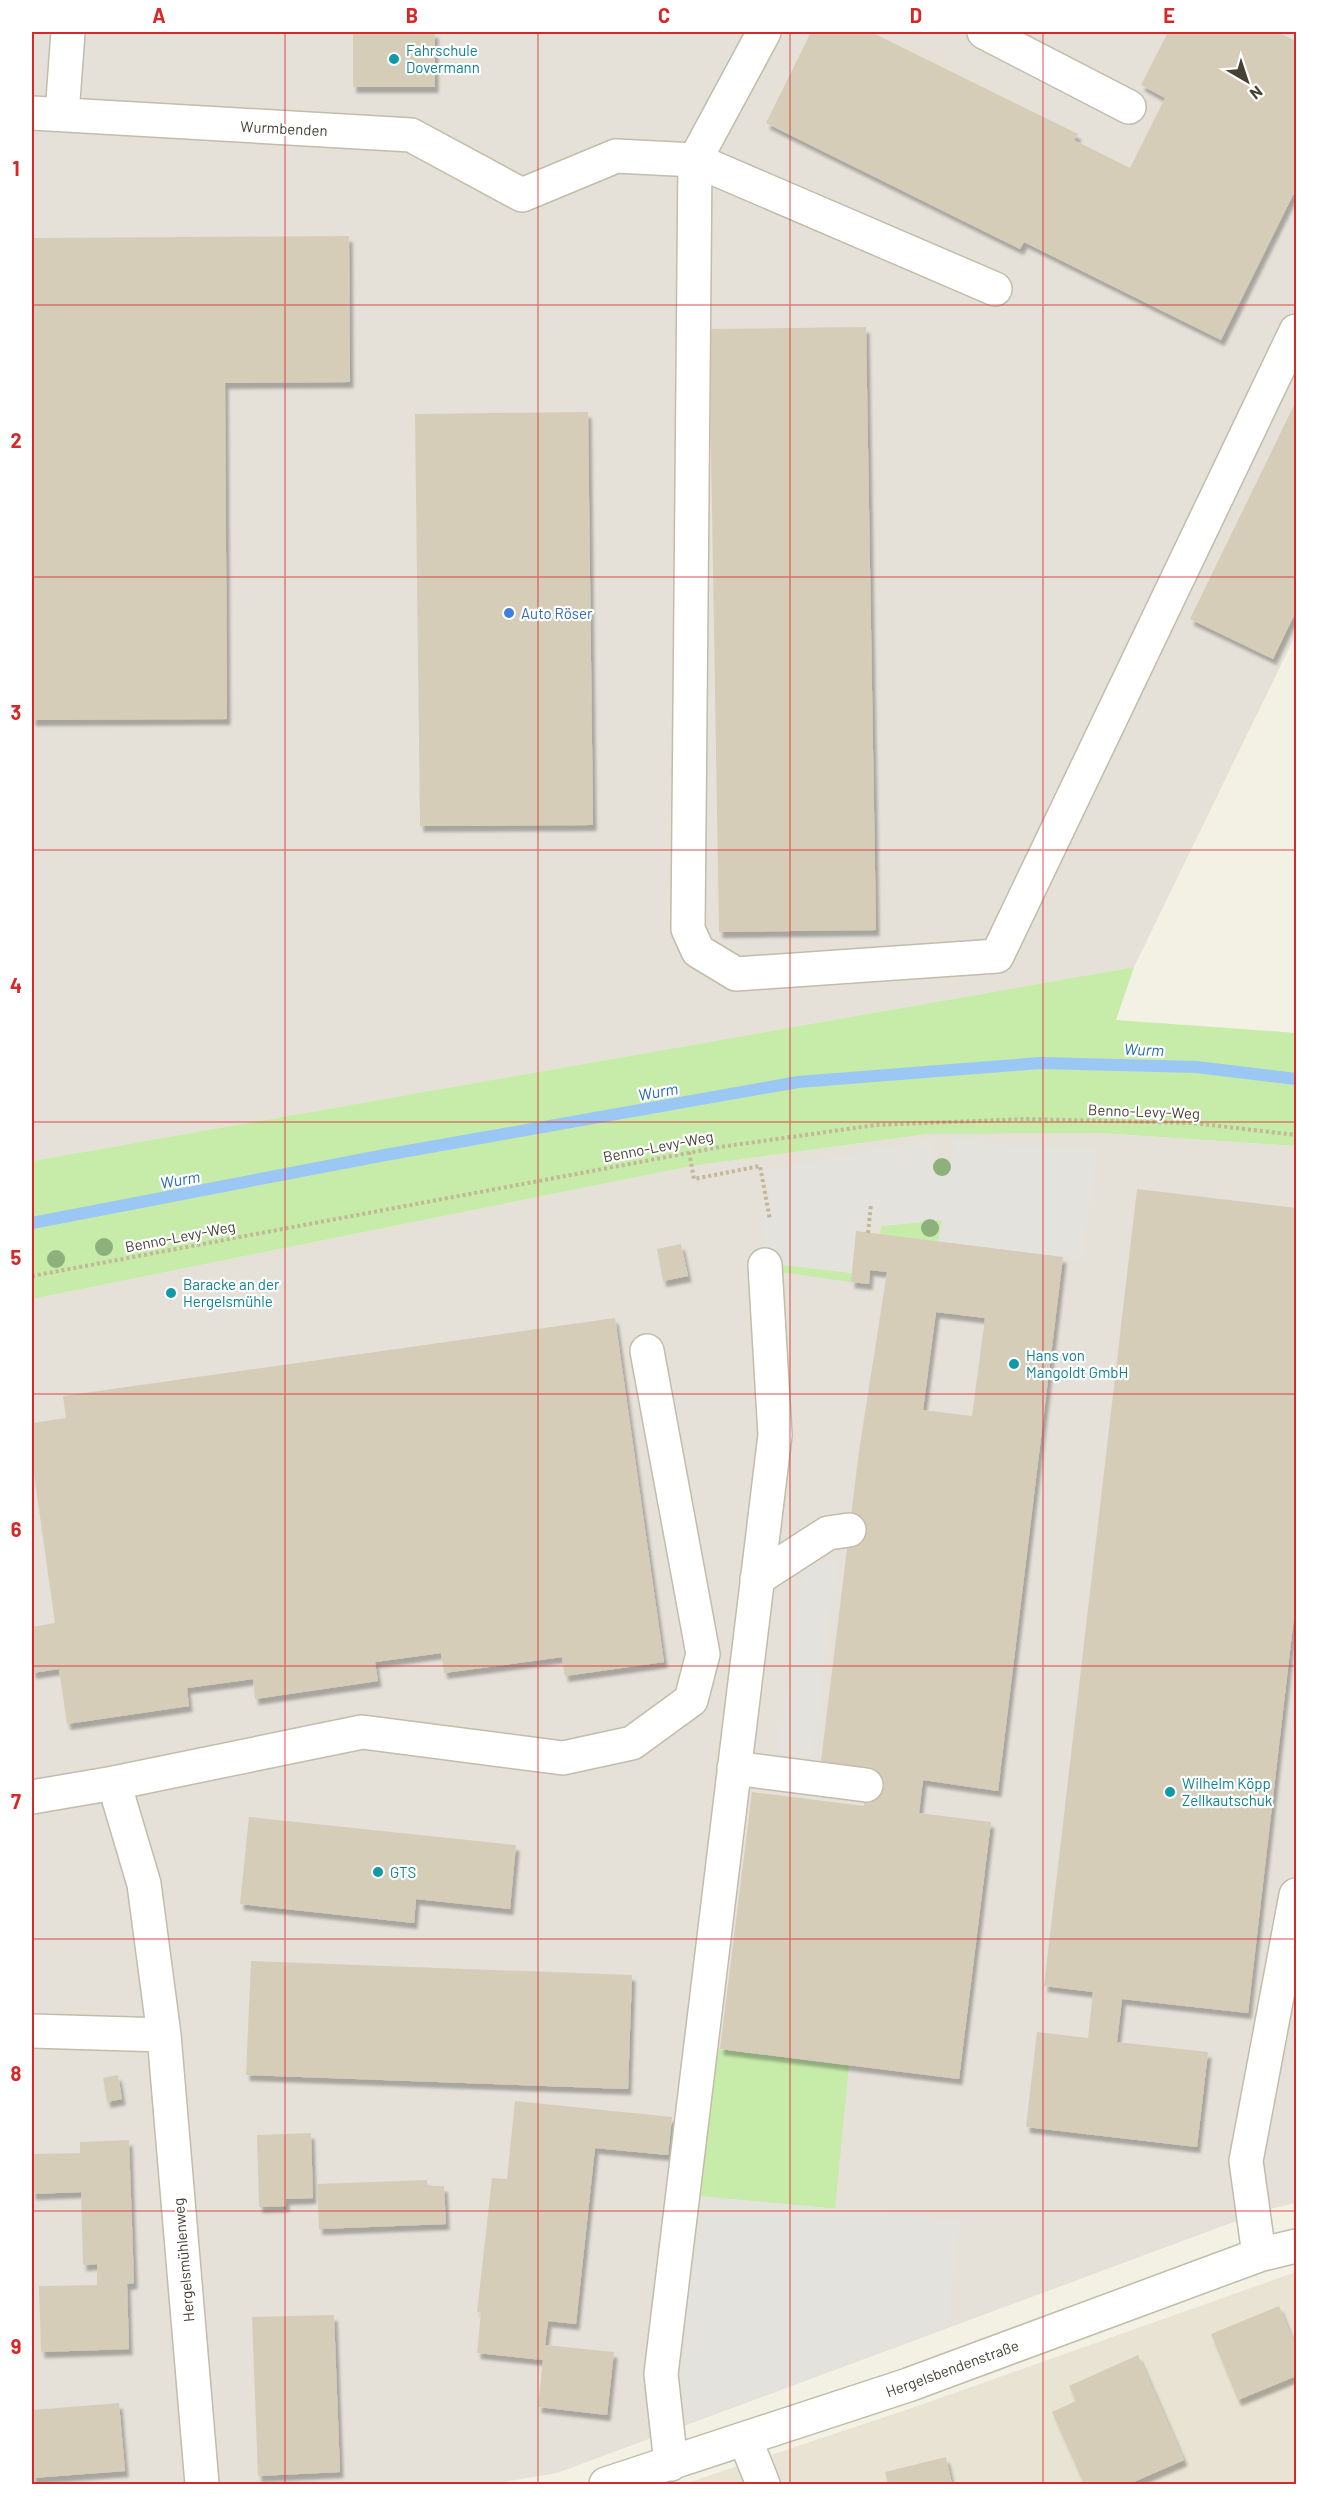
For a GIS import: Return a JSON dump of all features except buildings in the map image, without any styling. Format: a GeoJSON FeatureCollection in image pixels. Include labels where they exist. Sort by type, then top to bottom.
{"type":"FeatureCollection","features":[{"type":"Feature","properties":{"kind":"street"},"geometry":{"type":"LineString","coordinates":[[47,114],[68,32]]}},
{"type":"Feature","properties":{"kind":"street"},"geometry":{"type":"LineString","coordinates":[[764,32],[695,160],[688,929],[699,951],[736,974],[997,956],[1296,331]]}},
{"type":"Feature","properties":{"kind":"street"},"geometry":{"type":"LineString","coordinates":[[984,32],[1128,107]]}},
{"type":"Feature","properties":{"kind":"street","name":"Wurmbenden"},"geometry":{"type":"LineString","coordinates":[[47,114],[411,135],[522,195],[616,156],[695,160]]}},
{"type":"Feature","properties":{"kind":"street"},"geometry":{"type":"LineString","coordinates":[[695,160],[995,289]]}},
{"type":"Feature","properties":{"kind":"street"},"geometry":{"type":"LineString","coordinates":[[671,2464],[661,2374],[775,1435],[765,1265]]}},
{"type":"Feature","properties":{"kind":"street"},"geometry":{"type":"LineString","coordinates":[[32,1797],[114,1783],[362,1732],[563,1758],[632,1743],[691,1700],[703,1654],[647,1351]]}},
{"type":"Feature","properties":{"kind":"street"},"geometry":{"type":"LineString","coordinates":[[757,1579],[828,1533],[849,1530]]}},
{"type":"Feature","properties":{"kind":"street"},"geometry":{"type":"LineString","coordinates":[[734,1768],[866,1785]]}},
{"type":"Feature","properties":{"kind":"street","name":"Hergelsmühlenweg"},"geometry":{"type":"LineString","coordinates":[[114,1783],[144,1884],[164,2036],[202,2484]]}},
{"type":"Feature","properties":{"kind":"street"},"geometry":{"type":"LineString","coordinates":[[1259,2255],[1246,2161],[1296,1895]]}},
{"type":"Feature","properties":{"kind":"street"},"geometry":{"type":"LineString","coordinates":[[32,2031],[164,2036]]}},
{"type":"Feature","properties":{"kind":"street","name":"Hergelsbendenstraße"},"geometry":{"type":"LineString","coordinates":[[606,2484],[909,2385],[1259,2255],[1296,2246]]}},
{"type":"Feature","properties":{"kind":"street"},"geometry":{"type":"LineString","coordinates":[[745,2439],[763,2484]]}},
{"type":"Feature","properties":{"kind":"path","name":"Benno-Levy-Weg"},"geometry":{"type":"LineString","coordinates":[[32,1276],[689,1152],[876,1125],[1026,1119],[1193,1123],[1296,1135]]}},
{"type":"Feature","properties":{"kind":"path"},"geometry":{"type":"LineString","coordinates":[[689,1152],[694,1179],[760,1166],[770,1220]]}},
{"type":"Feature","properties":{"kind":"path"},"geometry":{"type":"LineString","coordinates":[[868,1233],[871,1204]]}},
{"type":"Feature","properties":{"kind":"shaded area"},"geometry":{"type":"Polygon","coordinates":[[[32,32],[1296,32],[1296,634],[1134,967],[32,1161],[32,32]]]}},
{"type":"Feature","properties":{"kind":"shaded area"},"geometry":{"type":"Polygon","coordinates":[[[1100,1133],[1296,1146],[1296,2203],[1266,2210],[557,2473],[492,2484],[32,2484],[32,1299],[692,1166],[928,1134],[1100,1133]]]}},
{"type":"Feature","properties":{"kind":"shaded area"},"geometry":{"type":"Polygon","coordinates":[[[955,1139],[1008,1146],[1097,1149],[1081,1259],[938,1242],[942,1220],[882,1226],[859,1222],[852,1273],[775,1264],[765,1265],[763,1206],[772,1204],[764,1171],[930,1140],[933,1175],[949,1173],[955,1139]]]}},
{"type":"Feature","properties":{"kind":"shaded area"},"geometry":{"type":"Polygon","coordinates":[[[837,1559],[812,1760],[779,1756],[804,1565],[837,1559]]]}},
{"type":"Feature","properties":{"kind":"shaded area"},"geometry":{"type":"Polygon","coordinates":[[[699,2196],[961,2220],[945,2329],[679,2426],[669,2366],[699,2196]]]}},
{"type":"Feature","properties":{"kind":"shaded area"},"geometry":{"type":"Polygon","coordinates":[[[1296,2272],[1296,2484],[684,2484],[915,2407],[1296,2272]]]}},
{"type":"Feature","properties":{"kind":"green space"},"geometry":{"type":"Polygon","coordinates":[[[1134,967],[1116,1020],[1296,1033],[1296,1146],[1100,1133],[928,1134],[692,1166],[32,1299],[32,1161],[1134,967]]]}},
{"type":"Feature","properties":{"kind":"green space"},"geometry":{"type":"Polygon","coordinates":[[[942,1220],[938,1242],[880,1234],[882,1226],[942,1220]]]}},
{"type":"Feature","properties":{"kind":"green space"},"geometry":{"type":"Polygon","coordinates":[[[775,1264],[852,1273],[851,1282],[788,1273],[777,1274],[775,1264]]]}},
{"type":"Feature","properties":{"kind":"green space"},"geometry":{"type":"Polygon","coordinates":[[[715,2049],[849,2066],[835,2209],[699,2196],[715,2049]]]}},
{"type":"Feature","properties":{"kind":"waterway","name":"Wurm"},"geometry":{"type":"LineString","coordinates":[[32,1223],[385,1155],[798,1082],[1040,1063],[1196,1067],[1296,1079]]}},
{"type":"Feature","properties":{"kind":"place","name":"Fahrschule Dovermann"},"geometry":{"type":"Point","coordinates":[394,59]}},
{"type":"Feature","properties":{"kind":"place","name":"Auto Röser"},"geometry":{"type":"Point","coordinates":[509,613]}},
{"type":"Feature","properties":{"kind":"place","name":"Baracke an der Hergelsmühle"},"geometry":{"type":"Point","coordinates":[171,1293]}},
{"type":"Feature","properties":{"kind":"place","name":"Hans von Mangoldt GmbH"},"geometry":{"type":"Point","coordinates":[1014,1364]}},
{"type":"Feature","properties":{"kind":"place","name":"Wilhelm Köpp Zellkautschuk"},"geometry":{"type":"Point","coordinates":[1170,1792]}},
{"type":"Feature","properties":{"kind":"place","name":"GTS"},"geometry":{"type":"Point","coordinates":[378,1872]}}]}
